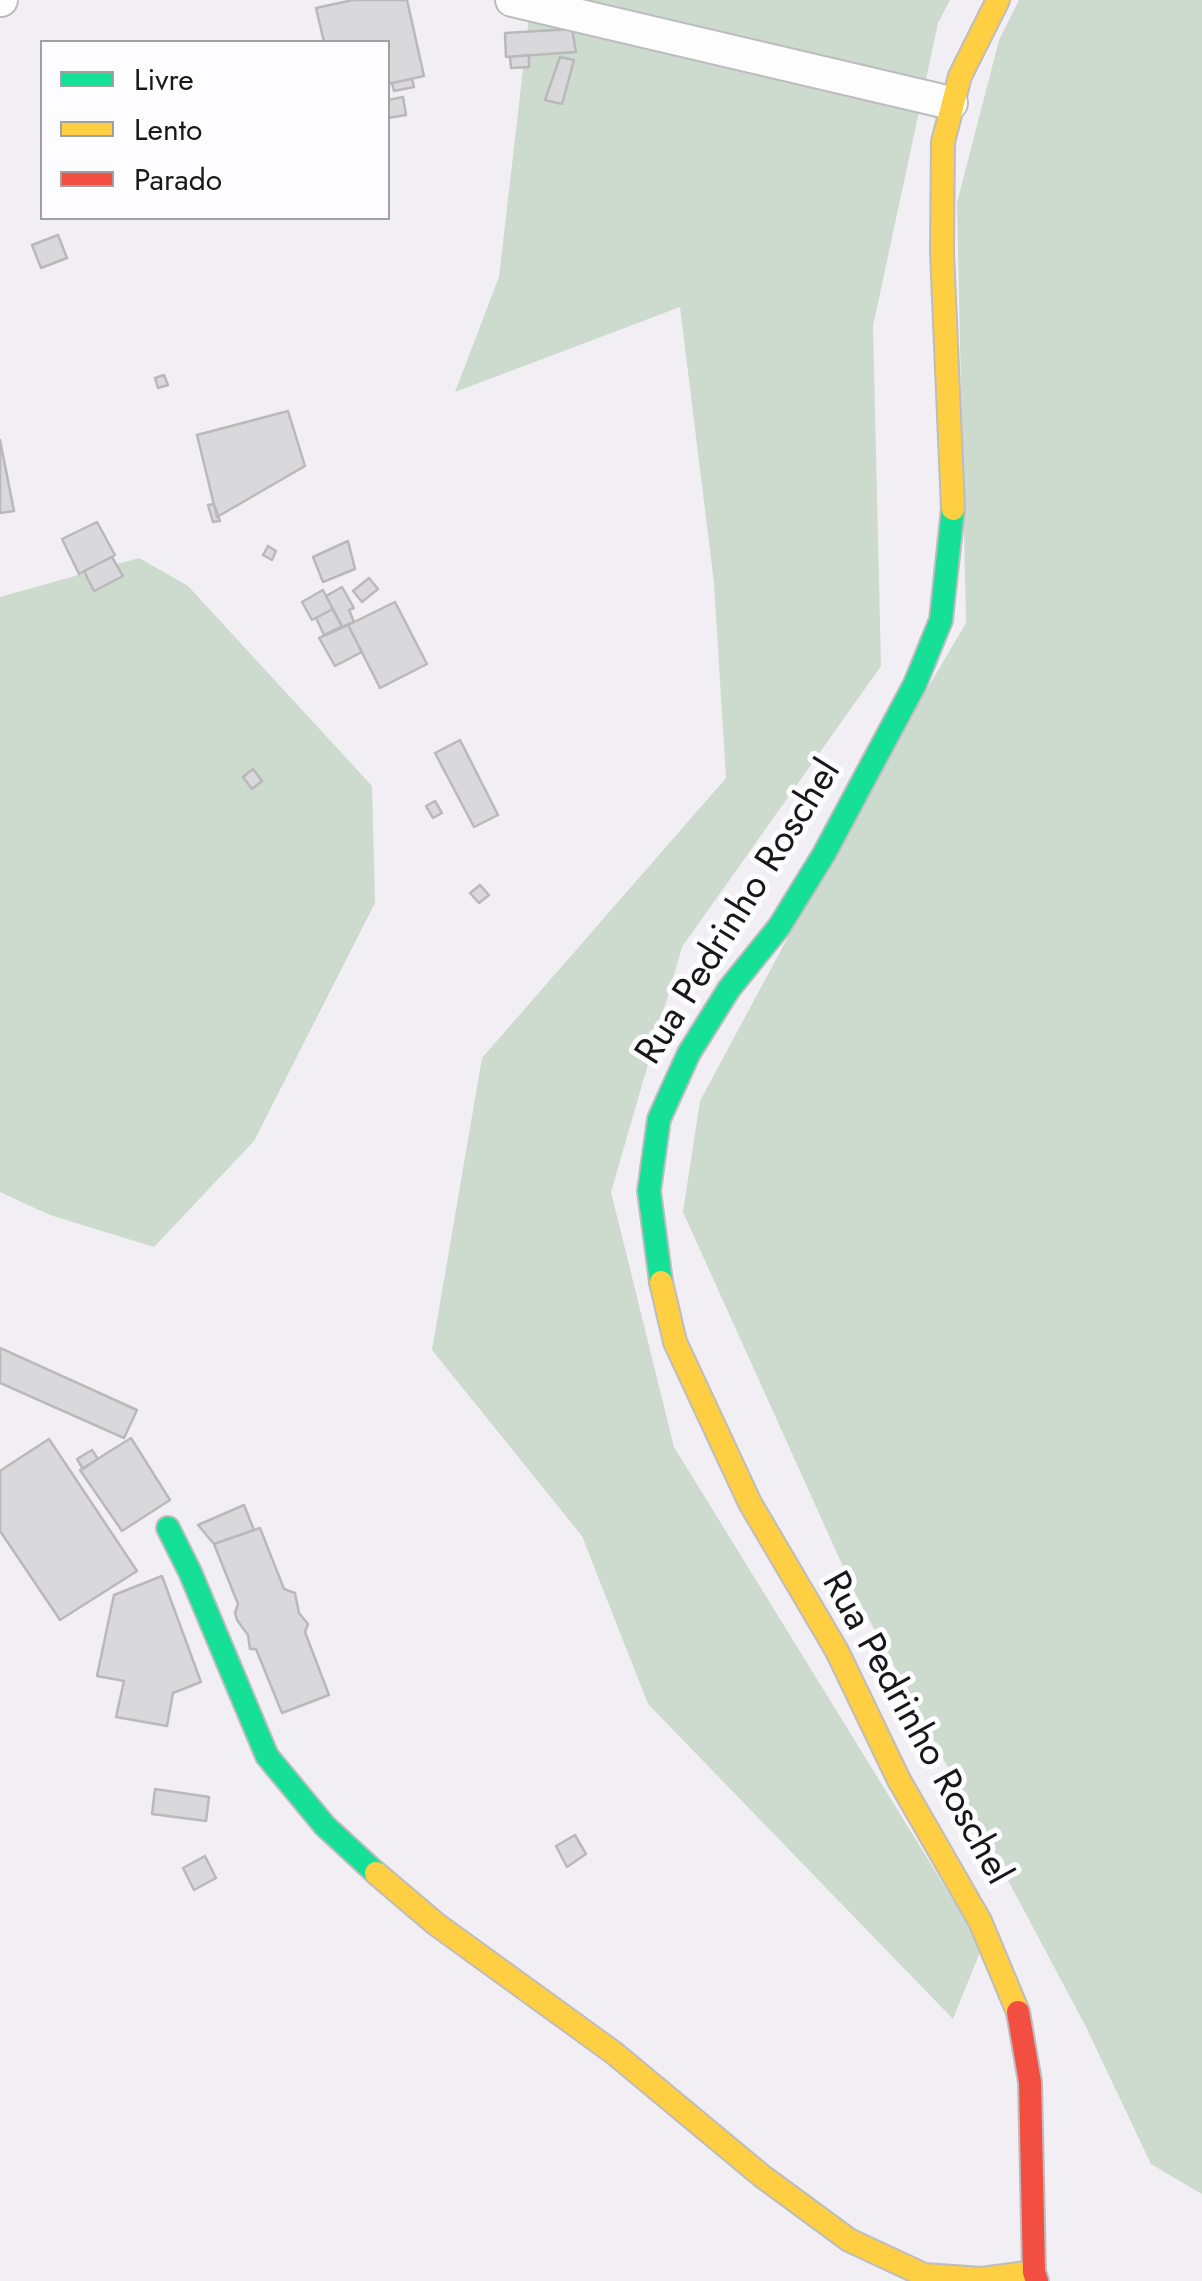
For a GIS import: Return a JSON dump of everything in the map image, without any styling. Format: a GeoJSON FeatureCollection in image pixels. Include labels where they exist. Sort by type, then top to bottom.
{"type":"FeatureCollection","features":[{"type":"Feature","properties":{"kind":"street"},"geometry":{"type":"LineString","coordinates":[[512,0],[951,103]]}},
{"type":"Feature","properties":{"kind":"street","name":"Rua Pedrinho Roschel"},"geometry":{"type":"LineString","coordinates":[[998,0],[960,76],[943,142],[941,194],[954,497],[940,620],[916,684],[824,854],[779,927],[730,989],[689,1053],[658,1119],[649,1191],[661,1285],[684,1362],[750,1503],[836,1651],[899,1780],[980,1922],[1016,2004],[1025,2038],[1031,2100],[1036,2277]]}},
{"type":"Feature","properties":{"kind":"street"},"geometry":{"type":"LineString","coordinates":[[168,1528],[267,1756],[353,1854],[436,1924],[614,2053],[762,2176],[849,2240],[884,2260],[924,2275],[1036,2277]]}},
{"type":"Feature","properties":{"kind":"shaded area"},"geometry":{"type":"Polygon","coordinates":[[[531,0],[950,0],[938,23],[873,326],[881,666],[682,947],[611,1192],[674,1447],[982,1947],[953,2019],[648,1704],[582,1536],[432,1350],[482,1058],[726,778],[714,583],[680,307],[455,392],[499,277],[531,0]]]}},
{"type":"Feature","properties":{"kind":"shaded area"},"geometry":{"type":"Polygon","coordinates":[[[1019,0],[1202,0],[1202,2194],[1151,2164],[1085,2025],[855,1593],[683,1212],[700,1101],[861,801],[966,623],[957,203],[999,40],[1019,0]]]}},
{"type":"Feature","properties":{"kind":"shaded area"},"geometry":{"type":"Polygon","coordinates":[[[139,558],[188,586],[372,786],[375,903],[254,1141],[154,1247],[50,1215],[0,1192],[0,597],[139,558]]]}},
{"type":"Feature","properties":{"kind":"building"},"geometry":{"type":"Polygon","coordinates":[[[353,0],[407,0],[424,76],[390,84],[390,40],[324,40],[316,8],[353,0]]]}},
{"type":"Feature","properties":{"kind":"building"},"geometry":{"type":"Polygon","coordinates":[[[572,29],[576,52],[506,57],[505,33],[572,29]]]}},
{"type":"Feature","properties":{"kind":"building"},"geometry":{"type":"Polygon","coordinates":[[[529,55],[529,67],[511,68],[510,57],[529,55]]]}},
{"type":"Feature","properties":{"kind":"building"},"geometry":{"type":"Polygon","coordinates":[[[560,57],[574,60],[562,104],[545,100],[560,57]]]}},
{"type":"Feature","properties":{"kind":"building"},"geometry":{"type":"Polygon","coordinates":[[[412,79],[414,87],[394,91],[392,83],[412,79]]]}},
{"type":"Feature","properties":{"kind":"building"},"geometry":{"type":"Polygon","coordinates":[[[403,97],[406,115],[390,118],[390,100],[403,97]]]}},
{"type":"Feature","properties":{"kind":"building"},"geometry":{"type":"Polygon","coordinates":[[[58,235],[67,258],[41,268],[32,245],[58,235]]]}},
{"type":"Feature","properties":{"kind":"building"},"geometry":{"type":"Polygon","coordinates":[[[164,375],[168,385],[158,388],[155,378],[164,375]]]}},
{"type":"Feature","properties":{"kind":"building"},"geometry":{"type":"Polygon","coordinates":[[[288,411],[305,466],[217,517],[197,435],[288,411]]]}},
{"type":"Feature","properties":{"kind":"building"},"geometry":{"type":"Polygon","coordinates":[[[0,440],[14,511],[0,513],[0,440]]]}},
{"type":"Feature","properties":{"kind":"building"},"geometry":{"type":"Polygon","coordinates":[[[214,504],[220,521],[213,522],[208,505],[214,504]]]}},
{"type":"Feature","properties":{"kind":"building"},"geometry":{"type":"Polygon","coordinates":[[[97,522],[115,555],[79,574],[62,539],[97,522]]]}},
{"type":"Feature","properties":{"kind":"building"},"geometry":{"type":"Polygon","coordinates":[[[348,541],[355,569],[323,582],[313,557],[348,541]]]}},
{"type":"Feature","properties":{"kind":"building"},"geometry":{"type":"Polygon","coordinates":[[[268,546],[276,551],[272,560],[263,555],[268,546]]]}},
{"type":"Feature","properties":{"kind":"building"},"geometry":{"type":"Polygon","coordinates":[[[112,557],[123,576],[94,591],[84,571],[112,557]]]}},
{"type":"Feature","properties":{"kind":"building"},"geometry":{"type":"Polygon","coordinates":[[[369,578],[378,589],[362,602],[353,591],[369,578]]]}},
{"type":"Feature","properties":{"kind":"building"},"geometry":{"type":"Polygon","coordinates":[[[342,587],[354,608],[349,610],[354,622],[342,627],[326,596],[342,587]]]}},
{"type":"Feature","properties":{"kind":"building"},"geometry":{"type":"Polygon","coordinates":[[[323,590],[333,609],[312,620],[302,602],[323,590]]]}},
{"type":"Feature","properties":{"kind":"building"},"geometry":{"type":"Polygon","coordinates":[[[395,602],[427,664],[380,688],[348,625],[395,602]]]}},
{"type":"Feature","properties":{"kind":"building"},"geometry":{"type":"Polygon","coordinates":[[[333,609],[342,626],[324,635],[316,618],[333,609]]]}},
{"type":"Feature","properties":{"kind":"building"},"geometry":{"type":"Polygon","coordinates":[[[348,625],[362,652],[335,666],[319,638],[348,625]]]}},
{"type":"Feature","properties":{"kind":"building"},"geometry":{"type":"Polygon","coordinates":[[[460,740],[498,815],[474,827],[435,753],[460,740]]]}},
{"type":"Feature","properties":{"kind":"building"},"geometry":{"type":"Polygon","coordinates":[[[253,769],[262,781],[252,789],[243,777],[253,769]]]}},
{"type":"Feature","properties":{"kind":"building"},"geometry":{"type":"Polygon","coordinates":[[[435,801],[442,813],[433,818],[426,806],[435,801]]]}},
{"type":"Feature","properties":{"kind":"building"},"geometry":{"type":"Polygon","coordinates":[[[480,885],[489,895],[479,903],[470,893],[480,885]]]}},
{"type":"Feature","properties":{"kind":"building"},"geometry":{"type":"Polygon","coordinates":[[[0,1348],[137,1410],[124,1438],[0,1383],[0,1348]]]}},
{"type":"Feature","properties":{"kind":"building"},"geometry":{"type":"Polygon","coordinates":[[[131,1438],[170,1500],[122,1531],[80,1470],[131,1438]]]}},
{"type":"Feature","properties":{"kind":"building"},"geometry":{"type":"Polygon","coordinates":[[[49,1439],[137,1571],[60,1620],[0,1531],[0,1471],[49,1439]]]}},
{"type":"Feature","properties":{"kind":"building"},"geometry":{"type":"Polygon","coordinates":[[[92,1450],[98,1459],[83,1469],[77,1459],[92,1450]]]}},
{"type":"Feature","properties":{"kind":"building"},"geometry":{"type":"Polygon","coordinates":[[[244,1505],[254,1530],[214,1544],[198,1525],[244,1505]]]}},
{"type":"Feature","properties":{"kind":"building"},"geometry":{"type":"Polygon","coordinates":[[[260,1528],[284,1589],[295,1593],[299,1613],[308,1624],[305,1632],[329,1695],[282,1713],[256,1649],[250,1649],[248,1635],[237,1620],[238,1604],[214,1544],[260,1528]]]}},
{"type":"Feature","properties":{"kind":"building"},"geometry":{"type":"Polygon","coordinates":[[[162,1576],[201,1682],[173,1693],[167,1726],[116,1717],[124,1681],[97,1676],[114,1595],[162,1576]]]}},
{"type":"Feature","properties":{"kind":"building"},"geometry":{"type":"Polygon","coordinates":[[[155,1789],[209,1797],[206,1821],[152,1814],[155,1789]]]}},
{"type":"Feature","properties":{"kind":"building"},"geometry":{"type":"Polygon","coordinates":[[[575,1835],[586,1854],[567,1867],[556,1846],[575,1835]]]}},
{"type":"Feature","properties":{"kind":"building"},"geometry":{"type":"Polygon","coordinates":[[[205,1856],[216,1878],[194,1890],[183,1868],[205,1856]]]}},
{"type":"Feature","properties":{"kind":"traffic: fast"},"geometry":{"type":"LineString","coordinates":[[661,1282],[649,1191],[659,1119],[689,1053],[729,989],[779,927],[824,854],[915,684],[941,620],[953,509]]}},
{"type":"Feature","properties":{"kind":"traffic: fast"},"geometry":{"type":"LineString","coordinates":[[168,1528],[267,1756],[325,1826],[376,1873]]}},
{"type":"Feature","properties":{"kind":"traffic: slow"},"geometry":{"type":"LineString","coordinates":[[953,509],[942,252],[943,142],[960,76],[998,0]]}},
{"type":"Feature","properties":{"kind":"traffic: slow"},"geometry":{"type":"LineString","coordinates":[[661,1282],[675,1342],[750,1503],[837,1651],[899,1780],[980,1921],[1018,2012]]}},
{"type":"Feature","properties":{"kind":"traffic: slow"},"geometry":{"type":"LineString","coordinates":[[376,1873],[436,1924],[614,2053],[762,2176],[849,2240],[924,2275],[982,2279],[1034,2272]]}},
{"type":"Feature","properties":{"kind":"traffic: jam"},"geometry":{"type":"LineString","coordinates":[[1018,2012],[1030,2082],[1037,2281]]}}]}
